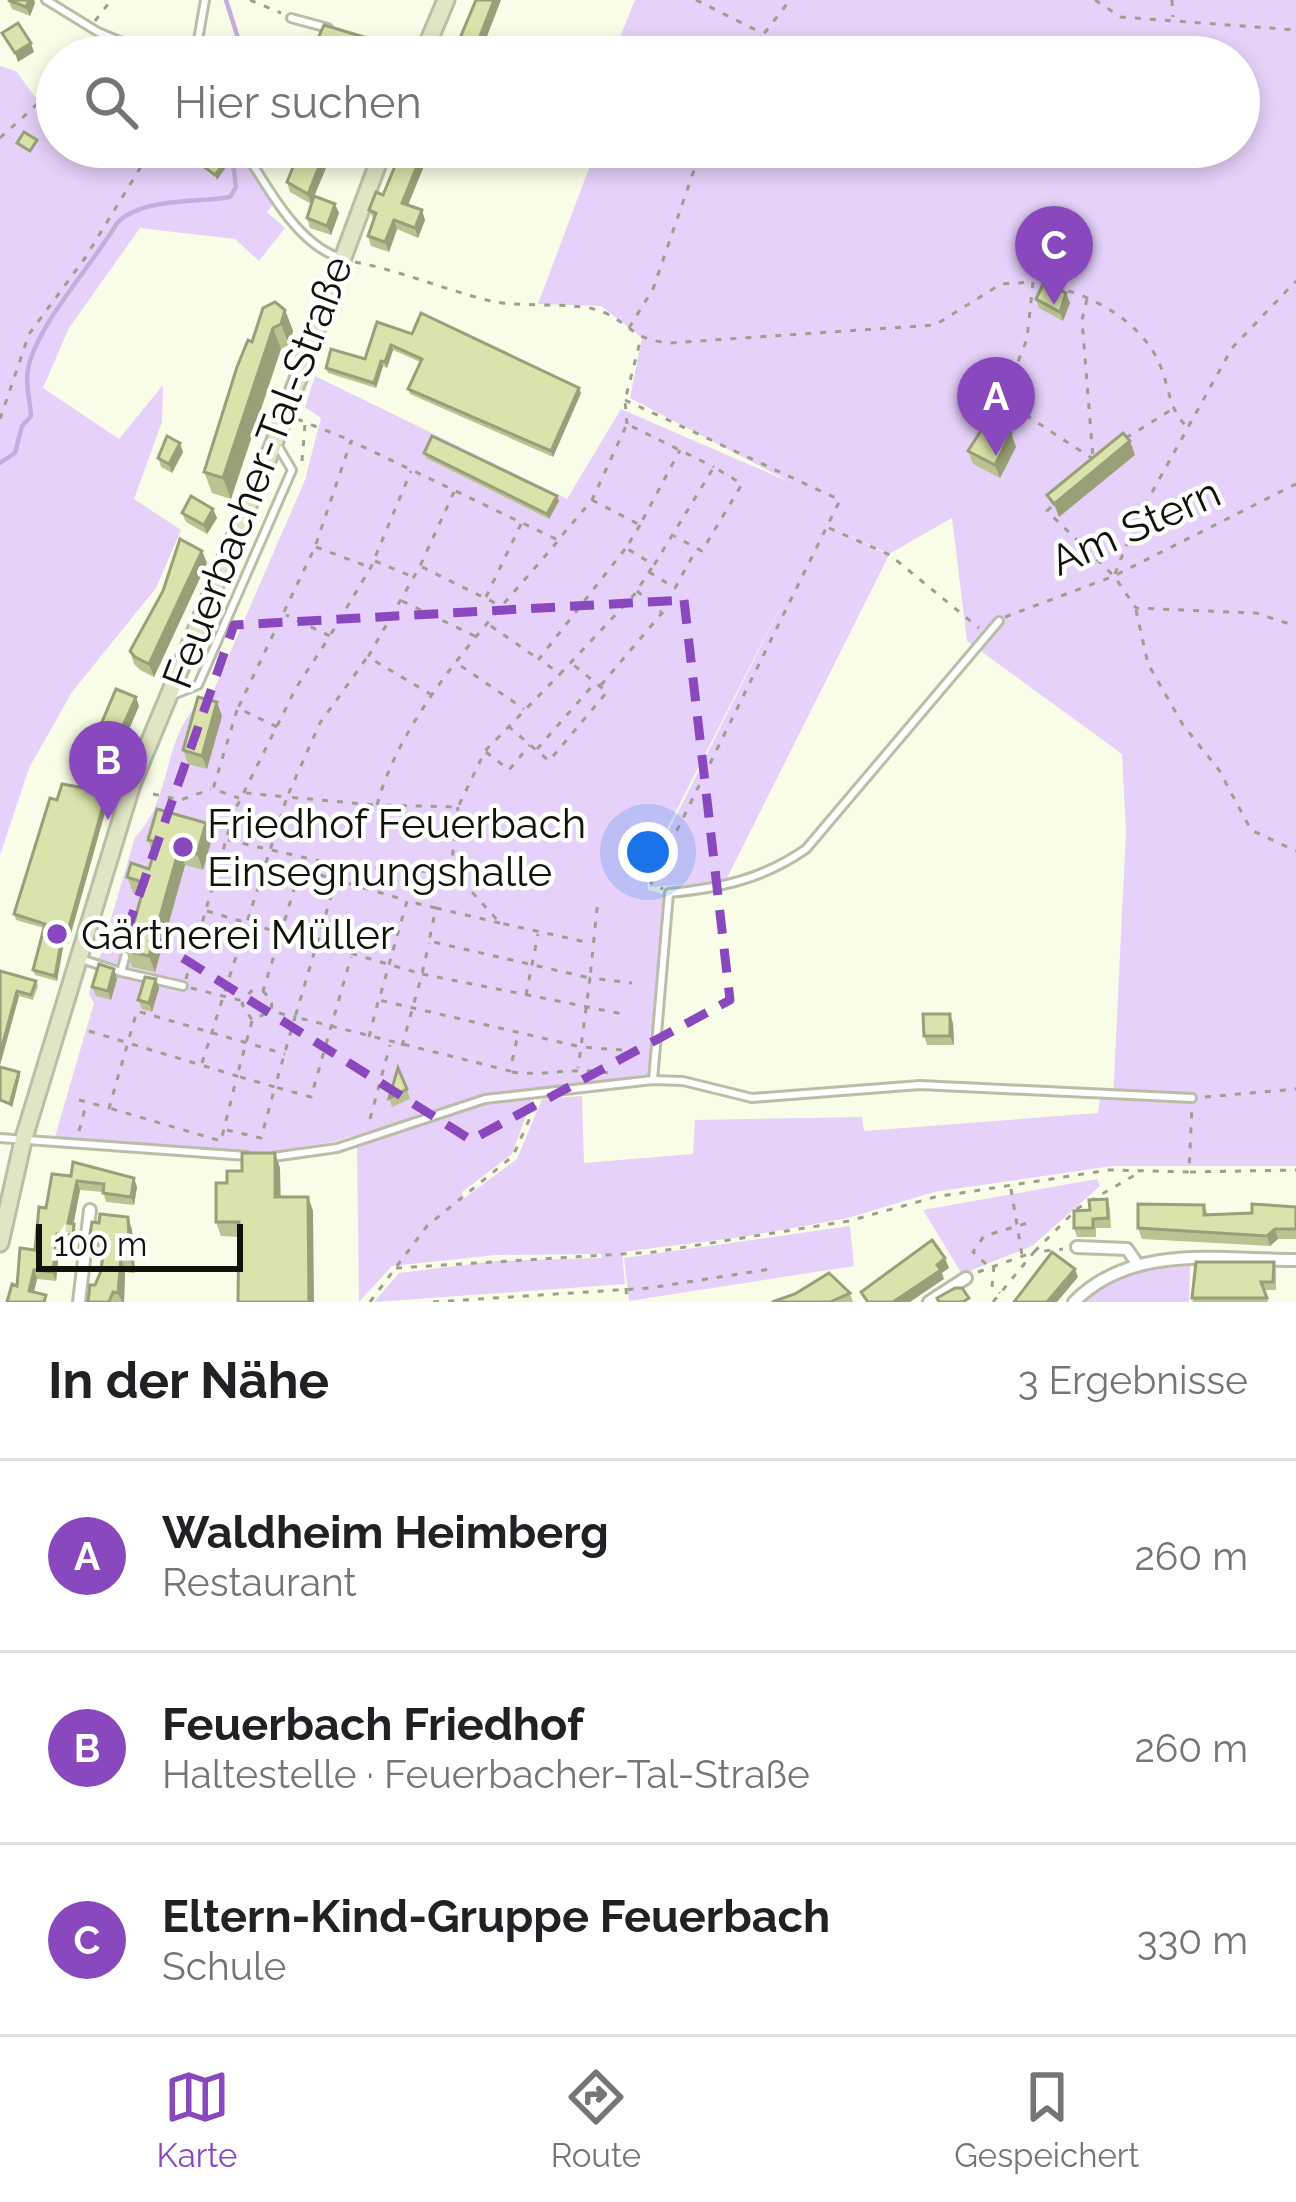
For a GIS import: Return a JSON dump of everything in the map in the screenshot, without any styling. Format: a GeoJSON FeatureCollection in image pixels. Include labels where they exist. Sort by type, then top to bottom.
{"type":"FeatureCollection","features":[{"type":"Feature","properties":{"kind":"main road"},"geometry":{"type":"LineString","coordinates":[[431,36],[446,0]]}},
{"type":"Feature","properties":{"kind":"main road","name":"Feuerbacher-Tal-Straße"},"geometry":{"type":"LineString","coordinates":[[1,1235],[23,1141],[132,784],[275,441],[376,168]]}},
{"type":"Feature","properties":{"kind":"street"},"geometry":{"type":"LineString","coordinates":[[79,1302],[90,1210]]}},
{"type":"Feature","properties":{"kind":"street"},"geometry":{"type":"LineString","coordinates":[[1077,1247],[1117,1247],[1127,1250],[1136,1262]]}},
{"type":"Feature","properties":{"kind":"street"},"geometry":{"type":"LineString","coordinates":[[1074,1302],[1095,1282],[1136,1262],[1296,1260]]}},
{"type":"Feature","properties":{"kind":"street"},"geometry":{"type":"LineString","coordinates":[[928,1302],[965,1278]]}},
{"type":"Feature","properties":{"kind":"lane"},"geometry":{"type":"LineString","coordinates":[[46,0],[110,36]]}},
{"type":"Feature","properties":{"kind":"lane"},"geometry":{"type":"LineString","coordinates":[[199,36],[205,0]]}},
{"type":"Feature","properties":{"kind":"lane"},"geometry":{"type":"LineString","coordinates":[[291,18],[337,30]]}},
{"type":"Feature","properties":{"kind":"lane"},"geometry":{"type":"LineString","coordinates":[[257,168],[320,249],[342,259]]}},
{"type":"Feature","properties":{"kind":"lane"},"geometry":{"type":"LineString","coordinates":[[169,697],[198,685],[292,470],[275,441]]}},
{"type":"Feature","properties":{"kind":"lane"},"geometry":{"type":"LineString","coordinates":[[653,1080],[669,893],[726,887],[778,869],[806,849],[999,622]]}},
{"type":"Feature","properties":{"kind":"lane"},"geometry":{"type":"LineString","coordinates":[[121,972],[131,937]]}},
{"type":"Feature","properties":{"kind":"lane"},"geometry":{"type":"LineString","coordinates":[[77,958],[184,986]]}},
{"type":"Feature","properties":{"kind":"lane"},"geometry":{"type":"LineString","coordinates":[[0,1138],[272,1157],[338,1148],[485,1099],[653,1080],[682,1081],[752,1098],[920,1085],[1192,1098]]}},
{"type":"Feature","properties":{"kind":"path"},"geometry":{"type":"LineString","coordinates":[[90,27],[111,0]]}},
{"type":"Feature","properties":{"kind":"path"},"geometry":{"type":"LineString","coordinates":[[250,0],[291,18]]}},
{"type":"Feature","properties":{"kind":"path"},"geometry":{"type":"LineString","coordinates":[[696,0],[762,33]]}},
{"type":"Feature","properties":{"kind":"path"},"geometry":{"type":"LineString","coordinates":[[760,36],[790,0]]}},
{"type":"Feature","properties":{"kind":"path"},"geometry":{"type":"LineString","coordinates":[[1095,0],[1121,16],[1296,30]]}},
{"type":"Feature","properties":{"kind":"path"},"geometry":{"type":"LineString","coordinates":[[1172,0],[1173,18]]}},
{"type":"Feature","properties":{"kind":"path"},"geometry":{"type":"LineString","coordinates":[[0,138],[36,105]]}},
{"type":"Feature","properties":{"kind":"path"},"geometry":{"type":"LineString","coordinates":[[0,419],[29,334],[86,258],[140,168]]}},
{"type":"Feature","properties":{"kind":"path"},"geometry":{"type":"LineString","coordinates":[[629,328],[653,289],[694,168]]}},
{"type":"Feature","properties":{"kind":"path"},"geometry":{"type":"LineString","coordinates":[[342,259],[402,271],[487,300],[536,309],[600,310],[641,340],[784,338],[934,325],[1001,284],[1033,282],[1087,299],[1144,333],[1162,368],[1171,410],[1188,428]]}},
{"type":"Feature","properties":{"kind":"path"},"geometry":{"type":"LineString","coordinates":[[1114,576],[1232,348],[1296,281]]}},
{"type":"Feature","properties":{"kind":"path"},"geometry":{"type":"LineString","coordinates":[[984,433],[1027,339],[1033,282]]}},
{"type":"Feature","properties":{"kind":"path"},"geometry":{"type":"LineString","coordinates":[[1003,400],[1093,459],[1082,320],[1087,299]]}},
{"type":"Feature","properties":{"kind":"path"},"geometry":{"type":"LineString","coordinates":[[377,805],[385,775],[434,696],[592,500],[627,424],[625,400],[641,340]]}},
{"type":"Feature","properties":{"kind":"path"},"geometry":{"type":"LineString","coordinates":[[625,400],[840,500],[651,883],[669,893]]}},
{"type":"Feature","properties":{"kind":"path"},"geometry":{"type":"LineString","coordinates":[[1113,447],[1171,410]]}},
{"type":"Feature","properties":{"kind":"path"},"geometry":{"type":"LineString","coordinates":[[286,413],[558,540]]}},
{"type":"Feature","properties":{"kind":"path"},"geometry":{"type":"LineString","coordinates":[[292,470],[306,455],[305,422]]}},
{"type":"Feature","properties":{"kind":"path"},"geometry":{"type":"LineString","coordinates":[[627,424],[742,484],[702,551],[674,536]]}},
{"type":"Feature","properties":{"kind":"path"},"geometry":{"type":"LineString","coordinates":[[213,789],[238,708],[315,547],[351,441]]}},
{"type":"Feature","properties":{"kind":"path"},"geometry":{"type":"LineString","coordinates":[[539,659],[626,548],[680,449]]}},
{"type":"Feature","properties":{"kind":"path"},"geometry":{"type":"LineString","coordinates":[[500,923],[456,880],[452,868],[458,807],[485,751],[637,590],[714,467]]}},
{"type":"Feature","properties":{"kind":"path"},"geometry":{"type":"LineString","coordinates":[[243,1001],[184,986],[226,840],[277,727],[374,561],[411,470]]}},
{"type":"Feature","properties":{"kind":"path","name":"Am Stern"},"geometry":{"type":"LineString","coordinates":[[999,622],[1021,608],[1114,576],[1296,484]]}},
{"type":"Feature","properties":{"kind":"path"},"geometry":{"type":"LineString","coordinates":[[201,1065],[266,849],[287,797],[320,723],[368,657],[414,578],[455,490]]}},
{"type":"Feature","properties":{"kind":"path"},"geometry":{"type":"LineString","coordinates":[[1062,494],[1047,511],[1114,576],[1136,608],[1148,664],[1183,725],[1219,770],[1251,830],[1296,851]]}},
{"type":"Feature","properties":{"kind":"path"},"geometry":{"type":"LineString","coordinates":[[592,500],[640,525]]}},
{"type":"Feature","properties":{"kind":"path"},"geometry":{"type":"LineString","coordinates":[[485,598],[522,522]]}},
{"type":"Feature","properties":{"kind":"path"},"geometry":{"type":"LineString","coordinates":[[827,527],[890,555],[985,635]]}},
{"type":"Feature","properties":{"kind":"path"},"geometry":{"type":"LineString","coordinates":[[315,547],[370,567]]}},
{"type":"Feature","properties":{"kind":"path"},"geometry":{"type":"LineString","coordinates":[[626,548],[654,565]]}},
{"type":"Feature","properties":{"kind":"path"},"geometry":{"type":"LineString","coordinates":[[649,572],[675,588],[697,548]]}},
{"type":"Feature","properties":{"kind":"path"},"geometry":{"type":"LineString","coordinates":[[374,561],[414,578]]}},
{"type":"Feature","properties":{"kind":"path"},"geometry":{"type":"LineString","coordinates":[[420,566],[502,607]]}},
{"type":"Feature","properties":{"kind":"path"},"geometry":{"type":"LineString","coordinates":[[637,590],[669,621]]}},
{"type":"Feature","properties":{"kind":"path"},"geometry":{"type":"LineString","coordinates":[[400,601],[479,638]]}},
{"type":"Feature","properties":{"kind":"path"},"geometry":{"type":"LineString","coordinates":[[1136,608],[1256,613],[1296,626]]}},
{"type":"Feature","properties":{"kind":"path"},"geometry":{"type":"LineString","coordinates":[[536,750],[662,613]]}},
{"type":"Feature","properties":{"kind":"path"},"geometry":{"type":"LineString","coordinates":[[284,614],[330,636]]}},
{"type":"Feature","properties":{"kind":"path"},"geometry":{"type":"LineString","coordinates":[[489,625],[560,674]]}},
{"type":"Feature","properties":{"kind":"path"},"geometry":{"type":"LineString","coordinates":[[368,657],[434,696]]}},
{"type":"Feature","properties":{"kind":"path"},"geometry":{"type":"LineString","coordinates":[[507,725],[549,761],[607,692],[570,662]]}},
{"type":"Feature","properties":{"kind":"path"},"geometry":{"type":"LineString","coordinates":[[459,665],[524,709]]}},
{"type":"Feature","properties":{"kind":"path"},"geometry":{"type":"LineString","coordinates":[[238,708],[277,727]]}},
{"type":"Feature","properties":{"kind":"path"},"geometry":{"type":"LineString","coordinates":[[485,751],[509,770],[530,745]]}},
{"type":"Feature","properties":{"kind":"path"},"geometry":{"type":"LineString","coordinates":[[153,794],[181,800],[213,789],[243,796],[458,807]]}},
{"type":"Feature","properties":{"kind":"path"},"geometry":{"type":"LineString","coordinates":[[226,840],[341,866],[418,872],[452,868]]}},
{"type":"Feature","properties":{"kind":"path"},"geometry":{"type":"LineString","coordinates":[[263,991],[300,869],[407,901],[594,944]]}},
{"type":"Feature","properties":{"kind":"path"},"geometry":{"type":"LineString","coordinates":[[224,1129],[261,1138],[336,880]]}},
{"type":"Feature","properties":{"kind":"path"},"geometry":{"type":"LineString","coordinates":[[578,1068],[598,899]]}},
{"type":"Feature","properties":{"kind":"path"},"geometry":{"type":"LineString","coordinates":[[369,1037],[407,901]]}},
{"type":"Feature","properties":{"kind":"path"},"geometry":{"type":"LineString","coordinates":[[402,1046],[436,908]]}},
{"type":"Feature","properties":{"kind":"path"},"geometry":{"type":"LineString","coordinates":[[206,911],[422,974],[628,1015]]}},
{"type":"Feature","properties":{"kind":"path"},"geometry":{"type":"LineString","coordinates":[[525,998],[538,932]]}},
{"type":"Feature","properties":{"kind":"path"},"geometry":{"type":"LineString","coordinates":[[429,941],[532,966],[632,983]]}},
{"type":"Feature","properties":{"kind":"path"},"geometry":{"type":"LineString","coordinates":[[88,1031],[311,1097],[352,955]]}},
{"type":"Feature","properties":{"kind":"path"},"geometry":{"type":"LineString","coordinates":[[252,1020],[244,1015],[243,1001],[251,991],[263,991],[272,1000],[271,1011]]}},
{"type":"Feature","properties":{"kind":"path"},"geometry":{"type":"LineString","coordinates":[[379,1000],[581,1047],[622,1050]]}},
{"type":"Feature","properties":{"kind":"path"},"geometry":{"type":"LineString","coordinates":[[109,1108],[137,1011],[285,1054]]}},
{"type":"Feature","properties":{"kind":"path"},"geometry":{"type":"LineString","coordinates":[[79,1100],[220,1141],[252,1020],[271,1011],[510,1071],[542,1076],[578,1068],[608,1072],[614,1088]]}},
{"type":"Feature","properties":{"kind":"path"},"geometry":{"type":"LineString","coordinates":[[510,1071],[518,1034]]}},
{"type":"Feature","properties":{"kind":"path"},"geometry":{"type":"LineString","coordinates":[[370,1119],[391,1043]]}},
{"type":"Feature","properties":{"kind":"path"},"geometry":{"type":"LineString","coordinates":[[1189,1172],[1192,1098],[1296,1090]]}},
{"type":"Feature","properties":{"kind":"path"},"geometry":{"type":"LineString","coordinates":[[370,1302],[427,1226],[513,1156],[538,1095]]}},
{"type":"Feature","properties":{"kind":"path"},"geometry":{"type":"LineString","coordinates":[[80,1128],[87,1102]]}},
{"type":"Feature","properties":{"kind":"path"},"geometry":{"type":"LineString","coordinates":[[396,1268],[654,1252],[805,1229],[935,1197],[1145,1170],[1296,1169]]}},
{"type":"Feature","properties":{"kind":"path"},"geometry":{"type":"LineString","coordinates":[[992,1302],[1034,1252],[1097,1193],[1145,1170]]}},
{"type":"Feature","properties":{"kind":"path"},"geometry":{"type":"LineString","coordinates":[[1010,1187],[1022,1256]]}},
{"type":"Feature","properties":{"kind":"path"},"geometry":{"type":"LineString","coordinates":[[991,1265],[973,1256],[984,1236],[1031,1222]]}},
{"type":"Feature","properties":{"kind":"path"},"geometry":{"type":"LineString","coordinates":[[965,1278],[1034,1252],[1077,1247]]}},
{"type":"Feature","properties":{"kind":"path"},"geometry":{"type":"LineString","coordinates":[[991,1265],[992,1287],[1000,1293]]}},
{"type":"Feature","properties":{"kind":"path"},"geometry":{"type":"LineString","coordinates":[[433,1302],[649,1288],[771,1269]]}},
{"type":"Feature","properties":{"kind":"path"},"geometry":{"type":"LineString","coordinates":[[626,1286],[627,1302]]}},
{"type":"Feature","properties":{"kind":"highlighted area"},"geometry":{"type":"Polygon","coordinates":[[[684,600],[730,1000],[471,1140],[129,924],[234,625],[684,600]]]}},
{"type":"Feature","properties":{"kind":"shaded area"},"geometry":{"type":"Polygon","coordinates":[[[635,0],[1296,0],[1296,1166],[1112,1166],[934,1192],[848,1218],[622,1252],[625,1284],[374,1302],[399,1273],[497,1261],[602,1258],[601,1254],[496,1255],[392,1266],[359,1302],[357,1147],[485,1102],[532,1099],[512,1154],[462,1192],[463,1199],[517,1159],[542,1099],[582,1096],[584,1163],[693,1154],[695,1120],[862,1117],[864,1131],[1098,1113],[1100,1098],[1113,1099],[1126,832],[1122,754],[967,641],[952,518],[889,554],[822,523],[889,555],[725,882],[650,887],[650,868],[793,582],[647,868],[648,890],[663,894],[650,1077],[485,1095],[337,1141],[252,1156],[54,1140],[94,1003],[89,994],[135,837],[157,802],[184,723],[213,692],[305,480],[321,418],[305,407],[315,376],[567,499],[621,409],[792,483],[630,398],[642,338],[601,306],[538,304],[589,168],[1260,168],[1260,36],[620,36],[635,0]]]}},
{"type":"Feature","properties":{"kind":"shaded area"},"geometry":{"type":"Polygon","coordinates":[[[0,66],[16,71],[36,96],[36,168],[256,168],[279,197],[267,212],[285,228],[259,261],[235,239],[140,228],[69,328],[43,388],[119,439],[163,385],[162,422],[134,499],[181,530],[156,588],[72,692],[29,768],[0,855],[0,66]]]}},
{"type":"Feature","properties":{"kind":"shaded area"},"geometry":{"type":"Polygon","coordinates":[[[1097,1179],[1100,1186],[1032,1246],[962,1274],[923,1210],[1097,1179]]]}},
{"type":"Feature","properties":{"kind":"shaded area"},"geometry":{"type":"Polygon","coordinates":[[[850,1226],[854,1266],[629,1301],[624,1258],[850,1226]]]}},
{"type":"Feature","properties":{"kind":"shaded area"},"geometry":{"type":"Polygon","coordinates":[[[1190,1266],[1189,1302],[1083,1302],[1133,1273],[1190,1266]]]}},
{"type":"Feature","properties":{"kind":"building"},"geometry":{"type":"Polygon","coordinates":[[[476,0],[494,0],[480,36],[461,36],[476,0]]]}},
{"type":"Feature","properties":{"kind":"building"},"geometry":{"type":"Polygon","coordinates":[[[18,23],[31,43],[15,53],[2,33],[18,23]]]}},
{"type":"Feature","properties":{"kind":"building"},"geometry":{"type":"Polygon","coordinates":[[[324,25],[360,36],[319,36],[324,25]]]}},
{"type":"Feature","properties":{"kind":"building"},"geometry":{"type":"Polygon","coordinates":[[[24,132],[36,139],[30,151],[17,143],[24,132]]]}},
{"type":"Feature","properties":{"kind":"building"},"geometry":{"type":"Polygon","coordinates":[[[293,168],[318,168],[308,194],[287,182],[293,168]]]}},
{"type":"Feature","properties":{"kind":"building"},"geometry":{"type":"Polygon","coordinates":[[[394,168],[416,168],[402,203],[422,210],[415,228],[394,220],[385,242],[368,236],[376,213],[369,210],[376,192],[383,195],[394,168]]]}},
{"type":"Feature","properties":{"kind":"building"},"geometry":{"type":"Polygon","coordinates":[[[314,196],[335,204],[327,226],[307,218],[314,196]]]}},
{"type":"Feature","properties":{"kind":"building"},"geometry":{"type":"Polygon","coordinates":[[[1044,282],[1066,293],[1060,312],[1036,299],[1044,282]]]}},
{"type":"Feature","properties":{"kind":"building"},"geometry":{"type":"Polygon","coordinates":[[[275,302],[285,310],[281,324],[273,328],[223,478],[204,472],[248,340],[252,342],[263,308],[275,302]]]}},
{"type":"Feature","properties":{"kind":"building"},"geometry":{"type":"Polygon","coordinates":[[[421,313],[579,388],[551,451],[408,389],[422,359],[391,345],[374,383],[326,368],[331,349],[365,359],[377,322],[412,334],[421,313]]]}},
{"type":"Feature","properties":{"kind":"building"},"geometry":{"type":"Polygon","coordinates":[[[989,418],[1011,433],[995,465],[968,451],[989,418]]]}},
{"type":"Feature","properties":{"kind":"building"},"geometry":{"type":"Polygon","coordinates":[[[1123,433],[1130,441],[1054,504],[1047,495],[1123,433]]]}},
{"type":"Feature","properties":{"kind":"building"},"geometry":{"type":"Polygon","coordinates":[[[167,436],[180,443],[169,464],[158,458],[167,436]]]}},
{"type":"Feature","properties":{"kind":"building"},"geometry":{"type":"Polygon","coordinates":[[[432,436],[557,496],[547,514],[424,453],[432,436]]]}},
{"type":"Feature","properties":{"kind":"building"},"geometry":{"type":"Polygon","coordinates":[[[191,496],[213,509],[204,525],[182,513],[191,496]]]}},
{"type":"Feature","properties":{"kind":"building"},"geometry":{"type":"Polygon","coordinates":[[[180,539],[202,551],[149,664],[130,651],[163,591],[180,539]]]}},
{"type":"Feature","properties":{"kind":"building"},"geometry":{"type":"Polygon","coordinates":[[[116,689],[136,697],[113,748],[117,752],[107,762],[88,755],[116,689]]]}},
{"type":"Feature","properties":{"kind":"building"},"geometry":{"type":"Polygon","coordinates":[[[198,697],[217,702],[202,756],[183,750],[198,697]]]}},
{"type":"Feature","properties":{"kind":"building"},"geometry":{"type":"Polygon","coordinates":[[[62,784],[107,792],[66,938],[62,937],[55,976],[33,970],[45,924],[14,914],[50,798],[57,800],[62,784]]]}},
{"type":"Feature","properties":{"kind":"building"},"geometry":{"type":"Polygon","coordinates":[[[157,809],[206,823],[197,854],[179,849],[149,956],[126,951],[145,883],[127,877],[131,863],[149,869],[157,842],[148,840],[157,809]]]}},
{"type":"Feature","properties":{"kind":"building"},"geometry":{"type":"Polygon","coordinates":[[[99,964],[114,969],[108,991],[92,987],[99,964]]]}},
{"type":"Feature","properties":{"kind":"building"},"geometry":{"type":"Polygon","coordinates":[[[0,971],[36,981],[31,995],[17,991],[0,1054],[0,971]]]}},
{"type":"Feature","properties":{"kind":"building"},"geometry":{"type":"Polygon","coordinates":[[[145,977],[156,979],[149,1003],[138,1000],[145,977]]]}},
{"type":"Feature","properties":{"kind":"building"},"geometry":{"type":"Polygon","coordinates":[[[923,1014],[950,1014],[950,1036],[924,1036],[923,1014]]]}},
{"type":"Feature","properties":{"kind":"building"},"geometry":{"type":"Polygon","coordinates":[[[0,1067],[19,1072],[10,1104],[0,1100],[0,1067]]]}},
{"type":"Feature","properties":{"kind":"building"},"geometry":{"type":"Polygon","coordinates":[[[398,1068],[407,1089],[389,1098],[398,1068]]]}},
{"type":"Feature","properties":{"kind":"building"},"geometry":{"type":"Polygon","coordinates":[[[242,1153],[275,1153],[275,1197],[308,1197],[309,1302],[238,1302],[239,1222],[216,1222],[216,1183],[227,1183],[227,1171],[242,1171],[242,1153]]]}},
{"type":"Feature","properties":{"kind":"building"},"geometry":{"type":"Polygon","coordinates":[[[73,1162],[134,1178],[131,1197],[103,1193],[104,1184],[77,1181],[68,1223],[74,1224],[73,1235],[57,1234],[53,1272],[34,1270],[29,1291],[46,1295],[44,1302],[7,1302],[12,1284],[17,1286],[20,1248],[35,1250],[39,1207],[46,1208],[52,1174],[71,1176],[73,1162]]]}},
{"type":"Feature","properties":{"kind":"building"},"geometry":{"type":"Polygon","coordinates":[[[1107,1199],[1108,1218],[1093,1219],[1093,1228],[1074,1228],[1074,1211],[1090,1210],[1089,1200],[1107,1199]]]}},
{"type":"Feature","properties":{"kind":"building"},"geometry":{"type":"Polygon","coordinates":[[[1138,1204],[1204,1205],[1204,1215],[1252,1213],[1252,1204],[1296,1207],[1296,1229],[1275,1229],[1267,1236],[1138,1228],[1138,1204]]]}},
{"type":"Feature","properties":{"kind":"building"},"geometry":{"type":"Polygon","coordinates":[[[100,1214],[128,1217],[130,1259],[121,1258],[118,1293],[113,1292],[109,1302],[88,1302],[90,1285],[95,1285],[101,1271],[105,1236],[90,1234],[100,1214]]]}},
{"type":"Feature","properties":{"kind":"building"},"geometry":{"type":"Polygon","coordinates":[[[932,1240],[945,1258],[937,1265],[941,1270],[893,1302],[868,1302],[861,1292],[932,1240]]]}},
{"type":"Feature","properties":{"kind":"building"},"geometry":{"type":"Polygon","coordinates":[[[1052,1252],[1075,1269],[1047,1302],[1014,1302],[1052,1252]]]}},
{"type":"Feature","properties":{"kind":"building"},"geometry":{"type":"Polygon","coordinates":[[[1196,1262],[1274,1262],[1273,1282],[1261,1282],[1267,1298],[1192,1298],[1196,1262]]]}},
{"type":"Feature","properties":{"kind":"building"},"geometry":{"type":"Polygon","coordinates":[[[829,1273],[850,1293],[830,1302],[772,1302],[795,1294],[829,1273]]]}},
{"type":"Feature","properties":{"kind":"building"},"geometry":{"type":"Polygon","coordinates":[[[962,1288],[969,1298],[939,1302],[937,1298],[962,1288]]]}},
{"type":"Feature","properties":{"kind":"waterway"},"geometry":{"type":"LineString","coordinates":[[226,0],[237,36]]}},
{"type":"Feature","properties":{"kind":"waterway"},"geometry":{"type":"LineString","coordinates":[[0,463],[15,453],[22,426],[31,416],[27,387],[33,352],[117,223],[155,205],[230,197],[236,187],[234,168]]}},
{"type":"Feature","properties":{"kind":"place","name":"Eltern-Kind-Gruppe Feuerbach"},"geometry":{"type":"Point","coordinates":[1054,305]}},
{"type":"Feature","properties":{"kind":"place","name":"Waldheim Heimberg"},"geometry":{"type":"Point","coordinates":[996,456]}},
{"type":"Feature","properties":{"kind":"place","name":"Feuerbach Friedhof"},"geometry":{"type":"Point","coordinates":[108,820]}},
{"type":"Feature","properties":{"kind":"place","name":"Friedhof Feuerbach Einsegnungshalle"},"geometry":{"type":"Point","coordinates":[183,847]}},
{"type":"Feature","properties":{"kind":"place","name":"Gärtnerei Müller"},"geometry":{"type":"Point","coordinates":[57,934]}}]}
